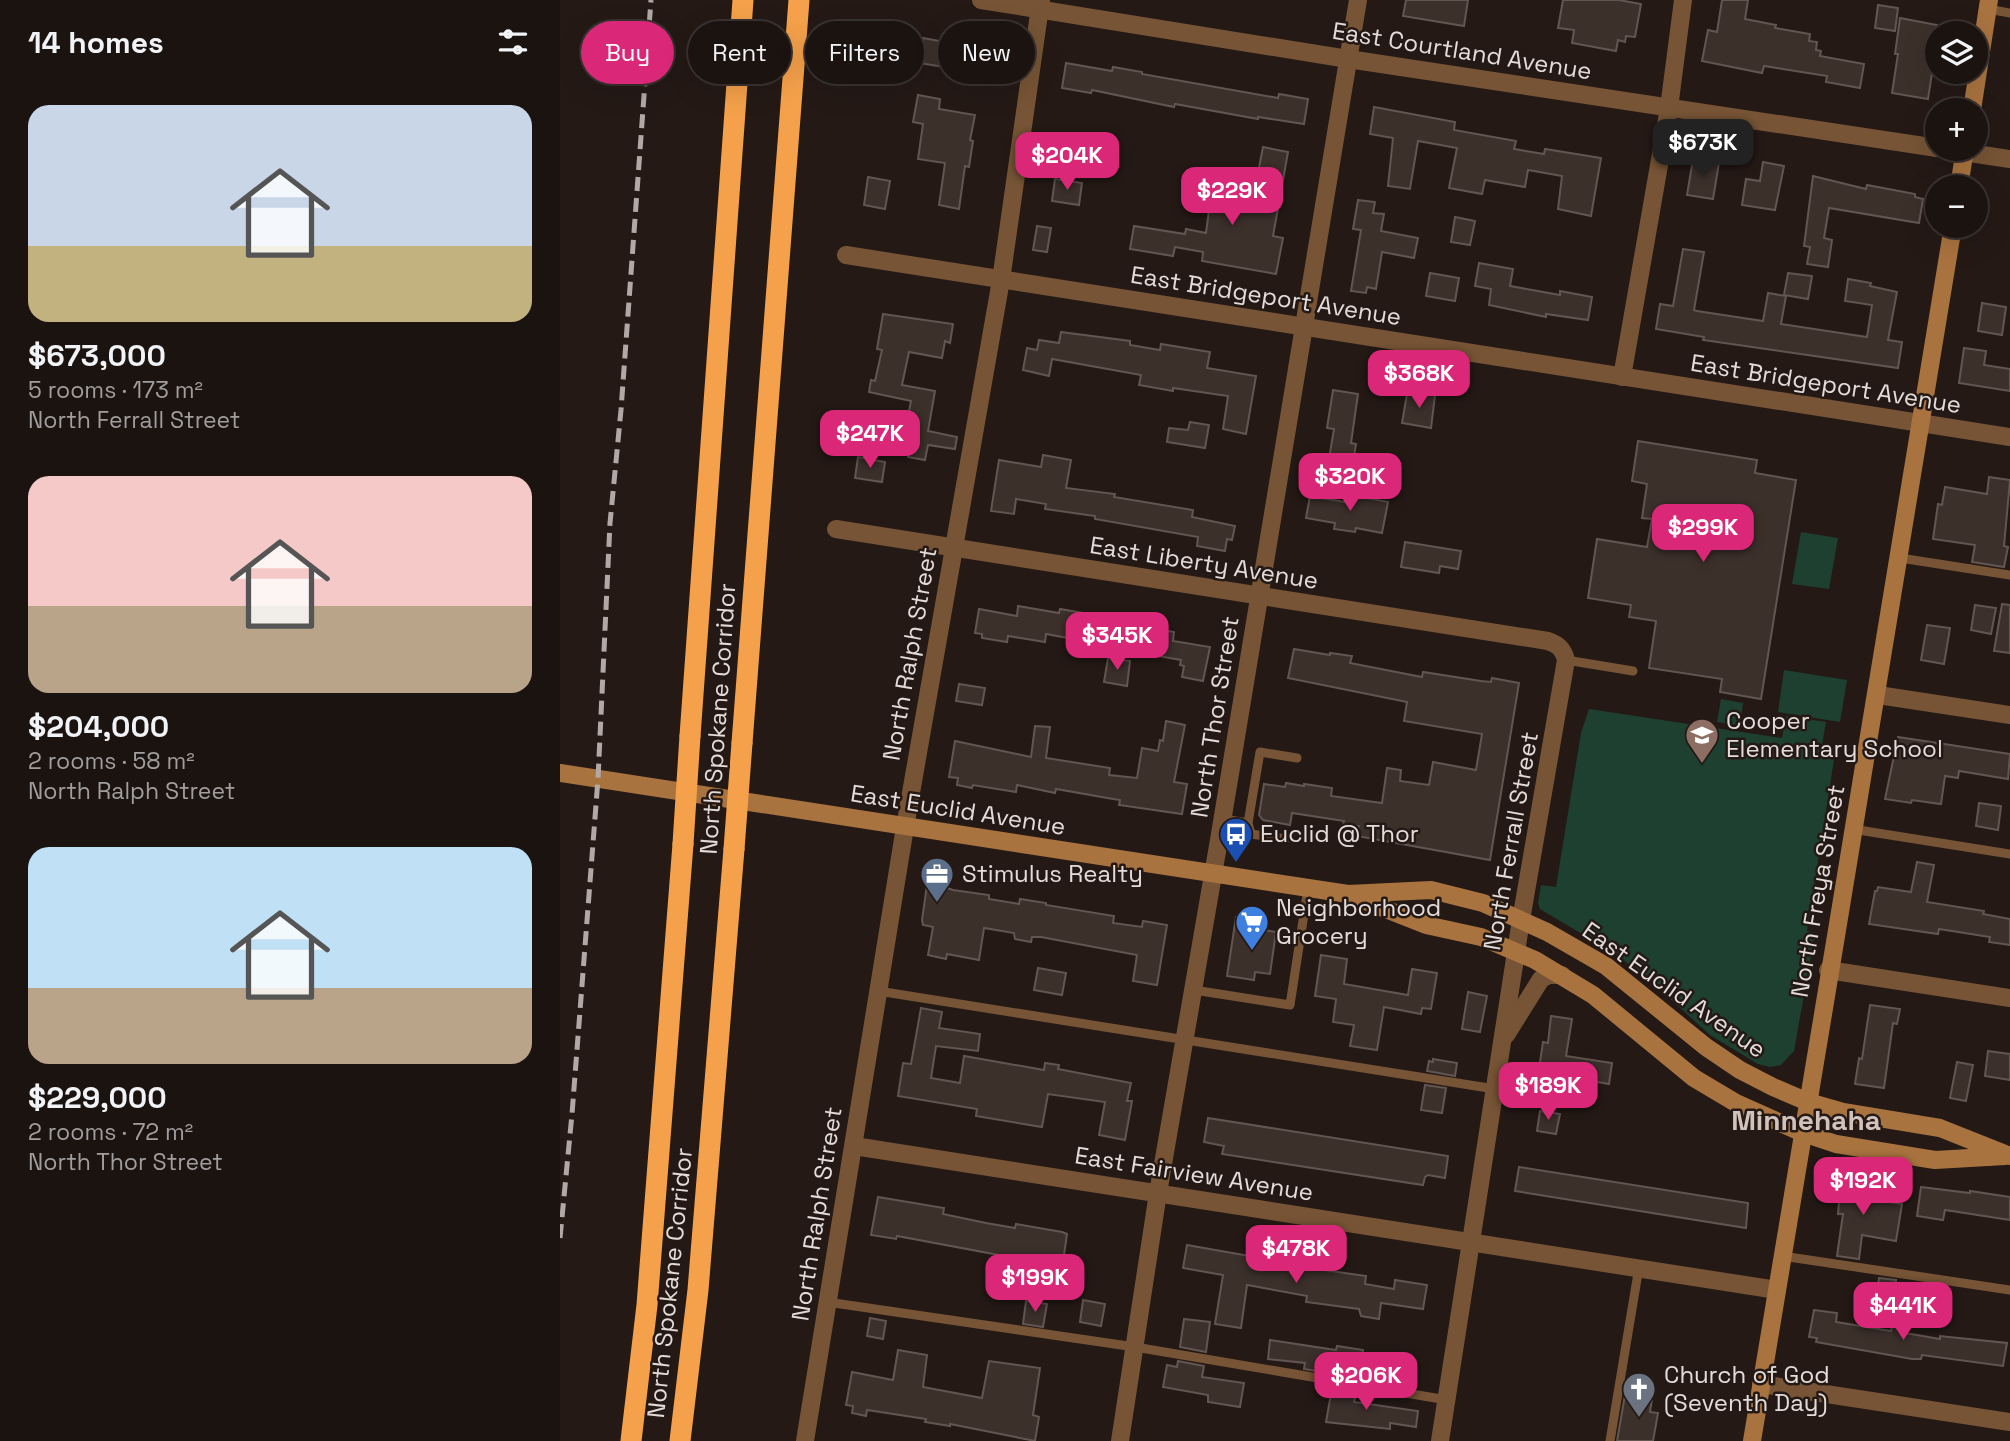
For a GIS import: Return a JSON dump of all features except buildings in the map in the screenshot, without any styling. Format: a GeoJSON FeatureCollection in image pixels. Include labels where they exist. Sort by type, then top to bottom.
{"type":"FeatureCollection","features":[{"type":"Feature","properties":{"kind":"highway","name":"North Spokane Corridor"},"geometry":{"type":"LineString","coordinates":[[631,1441],[648,1305],[743,0]]}},
{"type":"Feature","properties":{"kind":"highway","name":"North Spokane Corridor"},"geometry":{"type":"LineString","coordinates":[[680,1441],[698,1290],[799,0]]}},
{"type":"Feature","properties":{"kind":"main road"},"geometry":{"type":"LineString","coordinates":[[1974,98],[1989,5]]}},
{"type":"Feature","properties":{"kind":"main road","name":"North Freya Street"},"geometry":{"type":"LineString","coordinates":[[1752,1441],[1852,829],[1878,695],[1951,238]]}},
{"type":"Feature","properties":{"kind":"main road","name":"East Euclid Avenue"},"geometry":{"type":"LineString","coordinates":[[560,772],[1348,894],[1431,890],[1483,903],[1521,920],[1606,966],[1706,1047],[1740,1070],[1808,1102],[1843,1112],[1940,1128],[2010,1156]]}},
{"type":"Feature","properties":{"kind":"main road","name":"East Euclid Avenue"},"geometry":{"type":"LineString","coordinates":[[1348,894],[1426,925],[1480,937],[1516,951],[1562,975],[1622,1017],[1694,1078],[1736,1103],[1803,1133],[1836,1143],[1935,1160],[2010,1156]]}},
{"type":"Feature","properties":{"kind":"street","name":"East Courtland Avenue"},"geometry":{"type":"LineString","coordinates":[[981,0],[1041,4],[1348,59],[1925,146]]}},
{"type":"Feature","properties":{"kind":"street","name":"North Thor Street"},"geometry":{"type":"LineString","coordinates":[[1120,1441],[1158,1193],[1214,873],[1358,0]]}},
{"type":"Feature","properties":{"kind":"street"},"geometry":{"type":"LineString","coordinates":[[1622,377],[1669,108],[1683,0]]}},
{"type":"Feature","properties":{"kind":"street","name":"North Ralph Street"},"geometry":{"type":"LineString","coordinates":[[805,1441],[905,827],[1001,280],[1041,4]]}},
{"type":"Feature","properties":{"kind":"street"},"geometry":{"type":"LineString","coordinates":[[1988,155],[2010,159]]}},
{"type":"Feature","properties":{"kind":"street","name":"East Bridgeport Avenue"},"geometry":{"type":"LineString","coordinates":[[846,255],[2010,437]]}},
{"type":"Feature","properties":{"kind":"street","name":"East Liberty Avenue"},"geometry":{"type":"LineString","coordinates":[[836,530],[1548,641],[1565,655]]}},
{"type":"Feature","properties":{"kind":"street","name":"North Ferrall Street"},"geometry":{"type":"LineString","coordinates":[[1440,1441],[1565,655]]}},
{"type":"Feature","properties":{"kind":"street"},"geometry":{"type":"LineString","coordinates":[[1878,695],[2010,715]]}},
{"type":"Feature","properties":{"kind":"street"},"geometry":{"type":"LineString","coordinates":[[1829,970],[2010,998]]}},
{"type":"Feature","properties":{"kind":"street","name":"North Ferrall Street"},"geometry":{"type":"LineString","coordinates":[[1502,1041],[1541,979],[1549,975],[1562,975]]}},
{"type":"Feature","properties":{"kind":"street","name":"East Fairview Avenue"},"geometry":{"type":"LineString","coordinates":[[854,1146],[1777,1290]]}},
{"type":"Feature","properties":{"kind":"street"},"geometry":{"type":"LineString","coordinates":[[1761,1384],[2010,1422]]}},
{"type":"Feature","properties":{"kind":"lane"},"geometry":{"type":"LineString","coordinates":[[1989,5],[2010,13]]}},
{"type":"Feature","properties":{"kind":"lane"},"geometry":{"type":"LineString","coordinates":[[1900,558],[2010,575]]}},
{"type":"Feature","properties":{"kind":"lane"},"geometry":{"type":"LineString","coordinates":[[1565,655],[1633,671]]}},
{"type":"Feature","properties":{"kind":"lane"},"geometry":{"type":"LineString","coordinates":[[1286,839],[1251,834],[1248,823],[1260,752],[1297,758]]}},
{"type":"Feature","properties":{"kind":"lane"},"geometry":{"type":"LineString","coordinates":[[1223,819],[1248,823]]}},
{"type":"Feature","properties":{"kind":"lane"},"geometry":{"type":"LineString","coordinates":[[1852,829],[2010,854]]}},
{"type":"Feature","properties":{"kind":"lane"},"geometry":{"type":"LineString","coordinates":[[1194,990],[1290,1005],[1308,888]]}},
{"type":"Feature","properties":{"kind":"lane"},"geometry":{"type":"LineString","coordinates":[[878,990],[1495,1089]]}},
{"type":"Feature","properties":{"kind":"lane"},"geometry":{"type":"LineString","coordinates":[[1782,1256],[2010,1290]]}},
{"type":"Feature","properties":{"kind":"lane"},"geometry":{"type":"LineString","coordinates":[[1610,1441],[1639,1267]]}},
{"type":"Feature","properties":{"kind":"lane"},"geometry":{"type":"LineString","coordinates":[[827,1302],[1135,1347],[1447,1400]]}},
{"type":"Feature","properties":{"kind":"green space"},"geometry":{"type":"Polygon","coordinates":[[[1801,532],[1838,538],[1829,589],[1792,584],[1801,532]]]}},
{"type":"Feature","properties":{"kind":"green space"},"geometry":{"type":"Polygon","coordinates":[[[1784,670],[1847,680],[1840,722],[1778,712],[1784,670]]]}},
{"type":"Feature","properties":{"kind":"green space"},"geometry":{"type":"Polygon","coordinates":[[[1721,699],[1743,703],[1740,726],[1717,722],[1721,699]]]}},
{"type":"Feature","properties":{"kind":"green space"},"geometry":{"type":"Polygon","coordinates":[[[1589,709],[1782,738],[1786,716],[1826,722],[1822,745],[1836,747],[1807,931],[1815,933],[1794,1051],[1781,1065],[1770,1067],[1758,1064],[1710,1035],[1645,976],[1612,952],[1540,909],[1538,903],[1541,885],[1556,887],[1581,733],[1589,709]]]}},
{"type":"Feature","properties":{"kind":"railway"},"geometry":{"type":"LineString","coordinates":[[560,1238],[598,779],[610,523],[621,410],[651,0]]}},
{"type":"Feature","properties":{"kind":"place","name":"Cooper Elementary School"},"geometry":{"type":"Point","coordinates":[1702,765]}},
{"type":"Feature","properties":{"kind":"place","name":"Euclid @ Thor"},"geometry":{"type":"Point","coordinates":[1236,864]}},
{"type":"Feature","properties":{"kind":"place","name":"Stimulus Realty"},"geometry":{"type":"Point","coordinates":[937,904]}},
{"type":"Feature","properties":{"kind":"place","name":"Neighborhood Grocery"},"geometry":{"type":"Point","coordinates":[1252,952]}},
{"type":"Feature","properties":{"kind":"place","name":"Church of God (Seventh Day)"},"geometry":{"type":"Point","coordinates":[1639,1419]}},
{"type":"Feature","properties":{"kind":"district","name":"Minnehaha"},"geometry":{"type":"Point","coordinates":[1806,1120]}}]}
